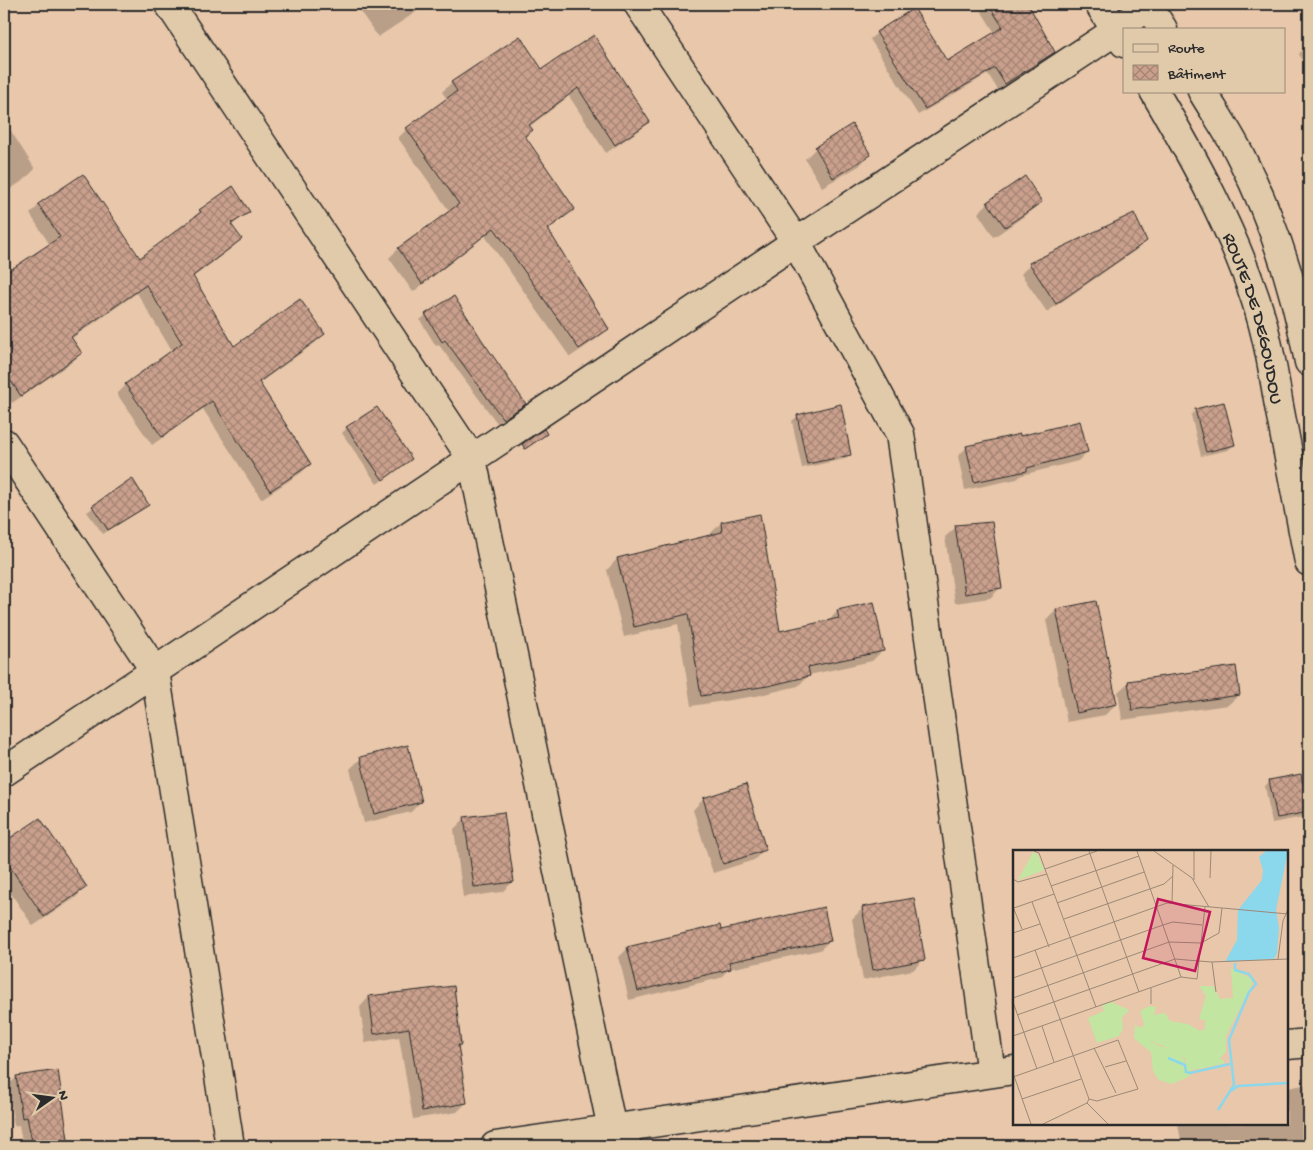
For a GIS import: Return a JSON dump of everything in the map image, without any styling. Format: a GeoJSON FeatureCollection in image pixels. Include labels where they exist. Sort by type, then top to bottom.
{"type":"FeatureCollection","features":[{"type":"Feature","properties":{"kind":"street"},"geometry":{"type":"LineString","coordinates":[[168,4],[472,459],[620,1138]]}},
{"type":"Feature","properties":{"kind":"street"},"geometry":{"type":"LineString","coordinates":[[495,1146],[620,1138],[1003,1072],[900,434],[796,242],[638,4]]}},
{"type":"Feature","properties":{"kind":"street"},"geometry":{"type":"LineString","coordinates":[[4,772],[796,242],[1120,36],[1099,4]]}},
{"type":"Feature","properties":{"kind":"street"},"geometry":{"type":"LineString","coordinates":[[1127,28],[1148,4],[1162,28]]}},
{"type":"Feature","properties":{"kind":"street","name":"ROUTE DE DEGOUDOU"},"geometry":{"type":"LineString","coordinates":[[1155,92],[1211,194],[1256,300],[1269,349],[1309,562]]}},
{"type":"Feature","properties":{"kind":"street"},"geometry":{"type":"LineString","coordinates":[[1203,92],[1241,156],[1262,204],[1282,255],[1306,329],[1309,362]]}},
{"type":"Feature","properties":{"kind":"street"},"geometry":{"type":"LineString","coordinates":[[4,443],[155,671],[230,1146]]}},
{"type":"Feature","properties":{"kind":"street"},"geometry":{"type":"LineString","coordinates":[[1288,1045],[1309,1043]]}},
{"type":"Feature","properties":{"kind":"building"},"geometry":{"type":"Polygon","coordinates":[[[988,4],[1028,4],[1055,52],[1005,84],[995,68],[925,109],[876,32],[914,8],[947,61],[1003,27],[988,4]]]}},
{"type":"Feature","properties":{"kind":"building"},"geometry":{"type":"Polygon","coordinates":[[[594,35],[650,122],[615,145],[578,88],[529,125],[533,130],[525,136],[575,209],[548,229],[609,329],[579,349],[494,228],[422,284],[398,248],[459,204],[406,128],[457,91],[451,82],[520,36],[542,69],[594,35]]]}},
{"type":"Feature","properties":{"kind":"building"},"geometry":{"type":"Polygon","coordinates":[[[852,124],[871,155],[833,178],[815,147],[852,124]]]}},
{"type":"Feature","properties":{"kind":"building"},"geometry":{"type":"Polygon","coordinates":[[[83,174],[140,258],[201,212],[199,210],[233,186],[250,212],[231,224],[242,239],[193,276],[234,346],[300,299],[325,334],[259,382],[311,464],[270,491],[212,401],[162,437],[125,384],[182,343],[146,285],[71,337],[82,353],[21,396],[4,371],[4,274],[60,237],[38,204],[83,174]]]}},
{"type":"Feature","properties":{"kind":"building"},"geometry":{"type":"Polygon","coordinates":[[[1025,176],[1042,202],[1005,227],[987,202],[1025,176]]]}},
{"type":"Feature","properties":{"kind":"building"},"geometry":{"type":"Polygon","coordinates":[[[1134,213],[1147,241],[1056,304],[1029,263],[1134,213]]]}},
{"type":"Feature","properties":{"kind":"building"},"geometry":{"type":"Polygon","coordinates":[[[454,296],[526,404],[503,419],[445,340],[442,342],[425,314],[454,296]]]}},
{"type":"Feature","properties":{"kind":"building"},"geometry":{"type":"Polygon","coordinates":[[[1224,402],[1235,445],[1206,452],[1195,409],[1224,402]]]}},
{"type":"Feature","properties":{"kind":"building"},"geometry":{"type":"Polygon","coordinates":[[[841,404],[851,455],[807,464],[797,415],[841,404]]]}},
{"type":"Feature","properties":{"kind":"building"},"geometry":{"type":"Polygon","coordinates":[[[377,407],[412,459],[383,480],[346,427],[377,407]]]}},
{"type":"Feature","properties":{"kind":"building"},"geometry":{"type":"Polygon","coordinates":[[[1080,421],[1088,452],[1027,468],[1027,471],[974,482],[966,446],[1020,434],[1020,436],[1080,421]]]}},
{"type":"Feature","properties":{"kind":"building"},"geometry":{"type":"Polygon","coordinates":[[[544,429],[547,434],[525,449],[522,444],[544,429]]]}},
{"type":"Feature","properties":{"kind":"building"},"geometry":{"type":"Polygon","coordinates":[[[132,478],[149,505],[108,530],[92,506],[132,478]]]}},
{"type":"Feature","properties":{"kind":"building"},"geometry":{"type":"Polygon","coordinates":[[[760,514],[780,631],[839,618],[837,610],[874,602],[884,651],[808,667],[810,676],[768,686],[701,696],[688,614],[634,627],[617,558],[722,532],[721,522],[760,514]]]}},
{"type":"Feature","properties":{"kind":"building"},"geometry":{"type":"Polygon","coordinates":[[[992,522],[1002,588],[965,594],[955,525],[992,522]]]}},
{"type":"Feature","properties":{"kind":"building"},"geometry":{"type":"Polygon","coordinates":[[[1096,601],[1117,704],[1077,713],[1056,609],[1096,601]]]}},
{"type":"Feature","properties":{"kind":"building"},"geometry":{"type":"Polygon","coordinates":[[[1236,666],[1240,695],[1132,710],[1128,681],[1236,666]]]}},
{"type":"Feature","properties":{"kind":"building"},"geometry":{"type":"Polygon","coordinates":[[[408,745],[422,802],[374,814],[360,757],[408,745]]]}},
{"type":"Feature","properties":{"kind":"building"},"geometry":{"type":"Polygon","coordinates":[[[1301,774],[1309,812],[1277,818],[1269,780],[1301,774]]]}},
{"type":"Feature","properties":{"kind":"building"},"geometry":{"type":"Polygon","coordinates":[[[746,784],[766,850],[723,864],[703,798],[746,784]]]}},
{"type":"Feature","properties":{"kind":"building"},"geometry":{"type":"Polygon","coordinates":[[[504,812],[514,882],[474,887],[464,817],[504,812]]]}},
{"type":"Feature","properties":{"kind":"building"},"geometry":{"type":"Polygon","coordinates":[[[40,818],[87,887],[44,917],[4,858],[4,842],[40,818]]]}},
{"type":"Feature","properties":{"kind":"building"},"geometry":{"type":"Polygon","coordinates":[[[914,898],[925,960],[873,970],[862,907],[914,898]]]}},
{"type":"Feature","properties":{"kind":"building"},"geometry":{"type":"Polygon","coordinates":[[[824,907],[831,941],[729,962],[731,969],[638,991],[627,947],[720,925],[721,930],[824,907]]]}},
{"type":"Feature","properties":{"kind":"building"},"geometry":{"type":"Polygon","coordinates":[[[454,986],[461,1045],[458,1045],[467,1103],[422,1111],[409,1028],[374,1034],[369,996],[454,986]]]}},
{"type":"Feature","properties":{"kind":"building"},"geometry":{"type":"Polygon","coordinates":[[[58,1070],[69,1146],[33,1146],[27,1117],[22,1118],[16,1076],[58,1070]]]}}]}
